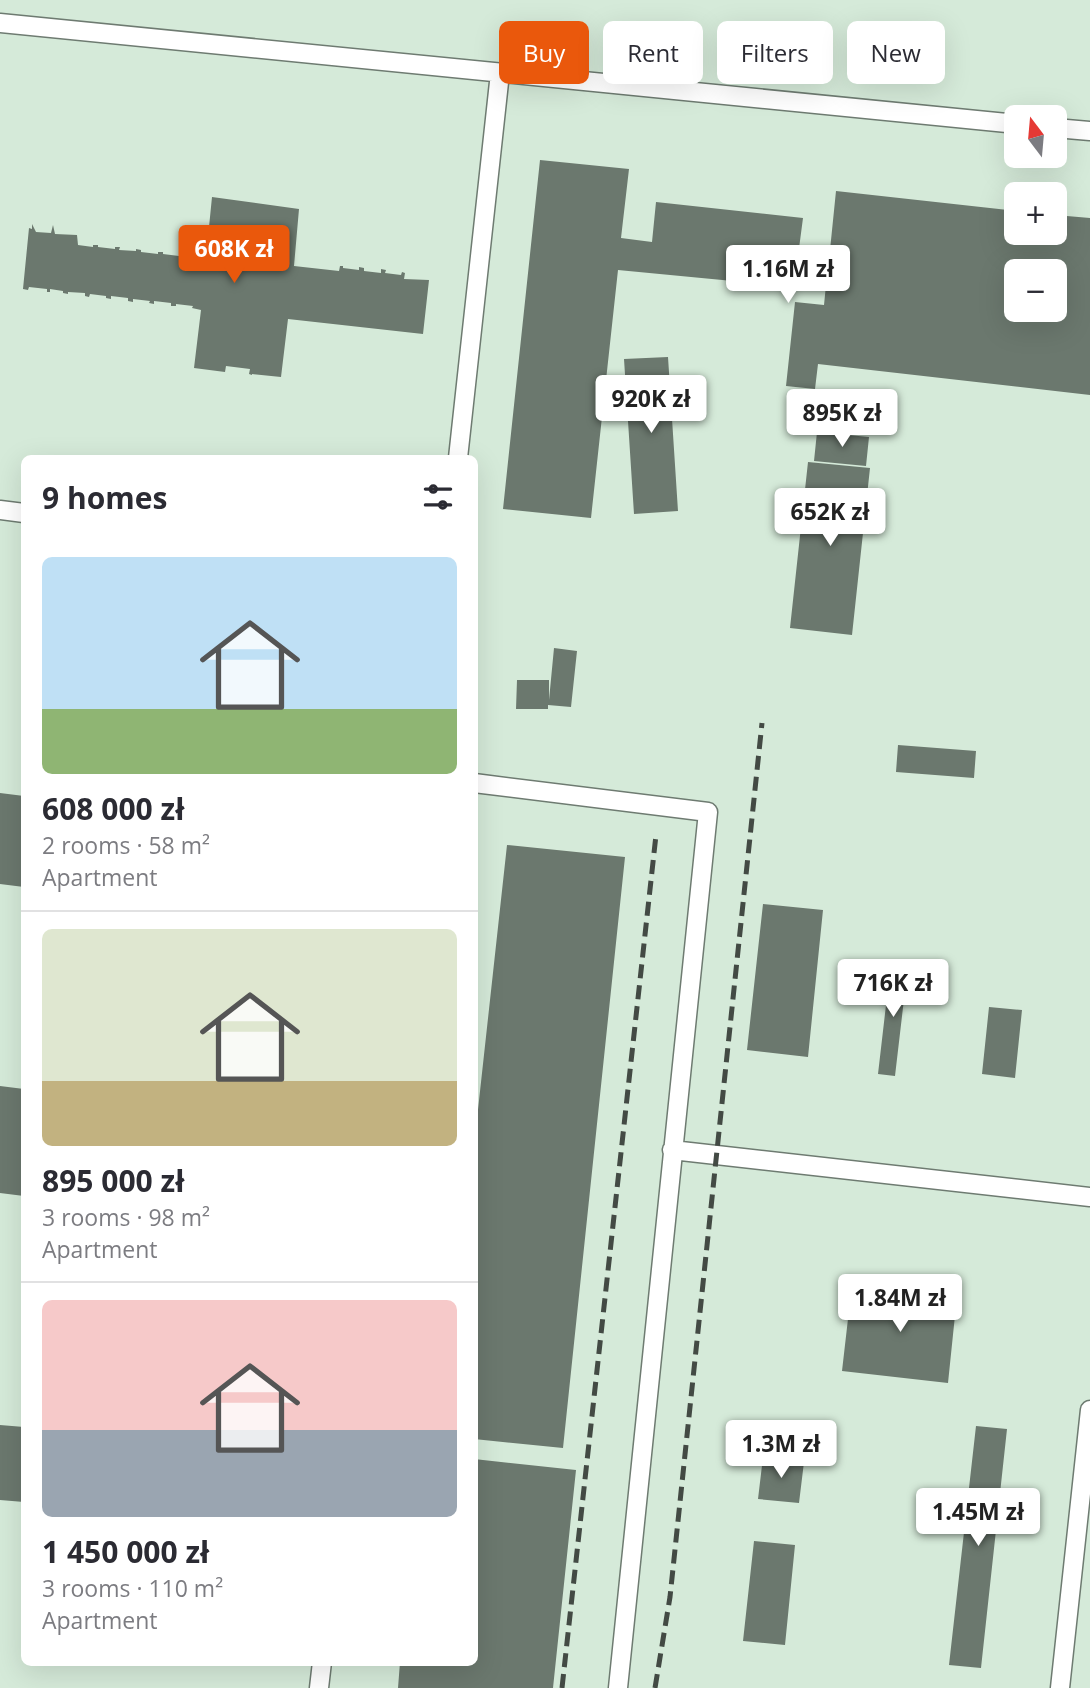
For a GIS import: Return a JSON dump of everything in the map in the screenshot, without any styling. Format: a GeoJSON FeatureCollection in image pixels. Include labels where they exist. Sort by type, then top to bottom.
{"type":"FeatureCollection","features":[{"type":"Feature","properties":{"kind":"lane"},"geometry":{"type":"LineString","coordinates":[[0,23],[499,74]]}},
{"type":"Feature","properties":{"kind":"lane"},"geometry":{"type":"LineString","coordinates":[[458,455],[499,83]]}},
{"type":"Feature","properties":{"kind":"lane"},"geometry":{"type":"LineString","coordinates":[[589,83],[1004,123]]}},
{"type":"Feature","properties":{"kind":"lane"},"geometry":{"type":"LineString","coordinates":[[1068,129],[1090,131]]}},
{"type":"Feature","properties":{"kind":"lane"},"geometry":{"type":"LineString","coordinates":[[0,510],[21,513]]}},
{"type":"Feature","properties":{"kind":"lane"},"geometry":{"type":"LineString","coordinates":[[478,783],[708,812],[618,1688]]}},
{"type":"Feature","properties":{"kind":"lane"},"geometry":{"type":"LineString","coordinates":[[672,1150],[1090,1197]]}},
{"type":"Feature","properties":{"kind":"lane"},"geometry":{"type":"LineString","coordinates":[[1060,1688],[1090,1410]]}},
{"type":"Feature","properties":{"kind":"lane"},"geometry":{"type":"LineString","coordinates":[[320,1688],[322,1666]]}},
{"type":"Feature","properties":{"kind":"shaded area"},"geometry":{"type":"Polygon","coordinates":[[[0,0],[1090,0],[1090,1688],[0,1688],[0,0]]]}},
{"type":"Feature","properties":{"kind":"building"},"geometry":{"type":"Polygon","coordinates":[[[540,160],[629,169],[621,238],[652,242],[656,202],[803,218],[798,256],[829,260],[836,191],[1004,210],[1004,245],[1067,245],[1067,216],[1090,218],[1090,395],[818,364],[815,389],[786,386],[795,302],[824,305],[827,275],[797,271],[796,287],[618,270],[591,518],[503,509],[540,160]]]}},
{"type":"Feature","properties":{"kind":"building"},"geometry":{"type":"Polygon","coordinates":[[[212,197],[299,209],[294,266],[339,271],[340,266],[359,270],[359,267],[364,268],[364,271],[381,273],[381,269],[386,270],[385,273],[405,273],[404,279],[429,280],[423,334],[288,319],[281,377],[252,375],[249,374],[250,369],[226,366],[225,372],[194,368],[201,310],[192,308],[193,306],[171,306],[171,303],[154,301],[154,304],[133,299],[133,302],[128,301],[128,298],[111,296],[111,299],[90,294],[89,297],[85,296],[85,293],[68,294],[50,289],[50,292],[47,292],[47,289],[23,289],[29,228],[32,229],[32,224],[36,232],[51,233],[53,225],[55,234],[77,235],[78,245],[98,245],[115,249],[120,247],[119,250],[136,249],[141,252],[163,252],[179,256],[184,254],[184,257],[201,259],[201,256],[206,257],[212,197]]]}},
{"type":"Feature","properties":{"kind":"building"},"geometry":{"type":"Polygon","coordinates":[[[668,357],[678,511],[634,514],[624,359],[668,357]]]}},
{"type":"Feature","properties":{"kind":"building"},"geometry":{"type":"Polygon","coordinates":[[[817,432],[869,437],[866,466],[814,461],[817,432]]]}},
{"type":"Feature","properties":{"kind":"building"},"geometry":{"type":"Polygon","coordinates":[[[808,462],[870,468],[852,635],[790,628],[808,462]]]}},
{"type":"Feature","properties":{"kind":"building"},"geometry":{"type":"Polygon","coordinates":[[[554,648],[577,651],[571,707],[548,705],[548,709],[516,709],[517,680],[549,680],[549,700],[554,648]]]}},
{"type":"Feature","properties":{"kind":"building"},"geometry":{"type":"Polygon","coordinates":[[[898,745],[976,751],[974,778],[896,772],[898,745]]]}},
{"type":"Feature","properties":{"kind":"building"},"geometry":{"type":"Polygon","coordinates":[[[0,793],[21,796],[21,887],[0,884],[0,793]]]}},
{"type":"Feature","properties":{"kind":"building"},"geometry":{"type":"Polygon","coordinates":[[[507,845],[625,857],[563,1448],[478,1439],[478,1110],[507,845]]]}},
{"type":"Feature","properties":{"kind":"building"},"geometry":{"type":"Polygon","coordinates":[[[763,904],[823,910],[808,1057],[747,1050],[763,904]]]}},
{"type":"Feature","properties":{"kind":"building"},"geometry":{"type":"Polygon","coordinates":[[[891,962],[908,965],[895,1076],[878,1074],[891,962]]]}},
{"type":"Feature","properties":{"kind":"building"},"geometry":{"type":"Polygon","coordinates":[[[989,1007],[1022,1010],[1015,1078],[982,1074],[989,1007]]]}},
{"type":"Feature","properties":{"kind":"building"},"geometry":{"type":"Polygon","coordinates":[[[0,1086],[21,1089],[21,1196],[0,1193],[0,1086]]]}},
{"type":"Feature","properties":{"kind":"building"},"geometry":{"type":"Polygon","coordinates":[[[852,1284],[957,1296],[948,1383],[842,1371],[852,1284]]]}},
{"type":"Feature","properties":{"kind":"building"},"geometry":{"type":"Polygon","coordinates":[[[0,1425],[21,1427],[21,1502],[0,1500],[0,1425]]]}},
{"type":"Feature","properties":{"kind":"building"},"geometry":{"type":"Polygon","coordinates":[[[976,1426],[1007,1429],[981,1668],[949,1665],[976,1426]]]}},
{"type":"Feature","properties":{"kind":"building"},"geometry":{"type":"Polygon","coordinates":[[[763,1457],[804,1462],[799,1503],[758,1499],[763,1457]]]}},
{"type":"Feature","properties":{"kind":"building"},"geometry":{"type":"Polygon","coordinates":[[[478,1459],[576,1470],[553,1688],[398,1688],[400,1666],[478,1666],[478,1459]]]}},
{"type":"Feature","properties":{"kind":"building"},"geometry":{"type":"Polygon","coordinates":[[[754,1541],[795,1545],[785,1645],[743,1641],[754,1541]]]}},
{"type":"Feature","properties":{"kind":"railway"},"geometry":{"type":"LineString","coordinates":[[655,1688],[670,1597],[762,723]]}},
{"type":"Feature","properties":{"kind":"railway"},"geometry":{"type":"LineString","coordinates":[[562,1688],[656,835]]}}]}
